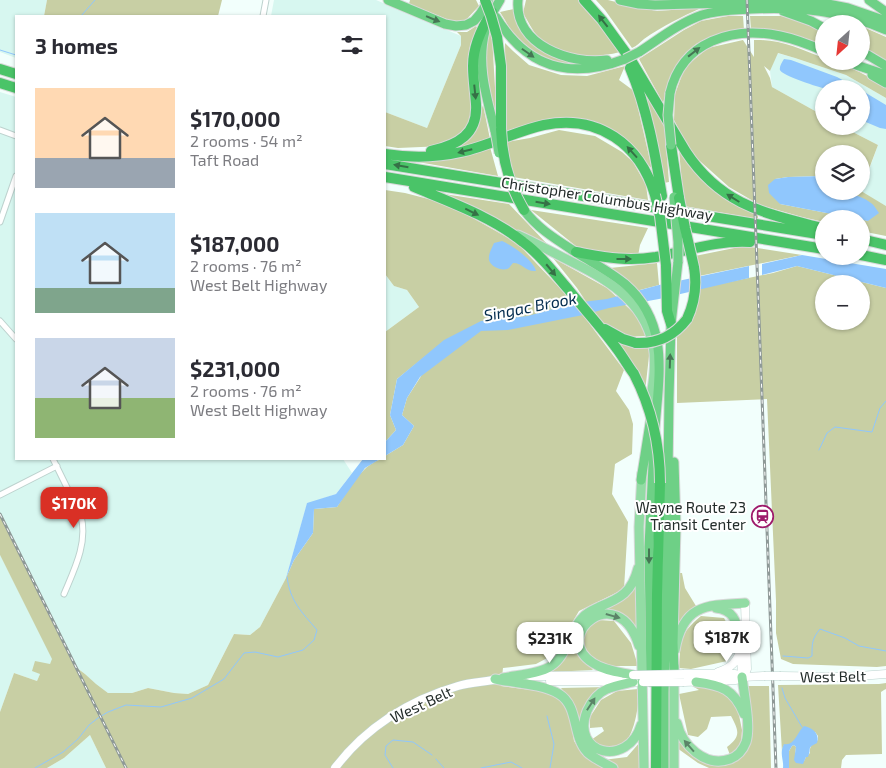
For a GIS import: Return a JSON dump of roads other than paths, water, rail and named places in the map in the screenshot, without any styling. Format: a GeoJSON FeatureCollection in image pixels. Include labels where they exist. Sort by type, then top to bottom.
{"type":"FeatureCollection","features":[{"type":"Feature","properties":{"kind":"highway"},"geometry":{"type":"LineString","coordinates":[[387,0],[446,24],[456,26],[466,25],[474,21],[487,0]]}},
{"type":"Feature","properties":{"kind":"highway"},"geometry":{"type":"LineString","coordinates":[[487,0],[494,15],[509,36],[521,48],[534,58],[561,68],[583,69],[619,60],[639,52],[686,23],[701,16],[725,10],[808,9],[860,20],[886,30]]}},
{"type":"Feature","properties":{"kind":"highway"},"geometry":{"type":"LineString","coordinates":[[487,0],[497,37],[501,66],[498,130]]}},
{"type":"Feature","properties":{"kind":"highway"},"geometry":{"type":"LineString","coordinates":[[500,0],[494,15],[486,26],[481,60],[482,74],[498,130],[508,175],[516,197],[533,222],[542,230],[556,241],[618,279],[632,291],[638,304],[649,315],[655,330],[659,353],[659,368],[649,547],[655,768]]}},
{"type":"Feature","properties":{"kind":"highway"},"geometry":{"type":"LineString","coordinates":[[518,0],[518,11],[524,28],[542,46],[559,54],[581,60],[619,60]]}},
{"type":"Feature","properties":{"kind":"highway"},"geometry":{"type":"LineString","coordinates":[[584,0],[602,20],[631,60],[695,165],[714,184],[734,199],[755,209],[815,226]]}},
{"type":"Feature","properties":{"kind":"highway"},"geometry":{"type":"LineString","coordinates":[[620,0],[655,5],[780,1],[811,2],[848,8],[886,20]]}},
{"type":"Feature","properties":{"kind":"highway"},"geometry":{"type":"LineString","coordinates":[[869,0],[886,12]]}},
{"type":"Feature","properties":{"kind":"highway"},"geometry":{"type":"LineString","coordinates":[[776,8],[815,23]]}},
{"type":"Feature","properties":{"kind":"highway"},"geometry":{"type":"LineString","coordinates":[[386,153],[419,152],[442,148],[461,140],[470,132],[475,122],[476,111],[473,74],[474,52],[481,31],[494,15]]}},
{"type":"Feature","properties":{"kind":"highway"},"geometry":{"type":"LineString","coordinates":[[665,768],[671,324],[667,310],[671,300],[672,278],[678,262],[677,198],[668,115],[670,93],[677,72],[686,59],[703,46],[726,36],[751,33],[767,34],[792,39],[815,48]]}},
{"type":"Feature","properties":{"kind":"highway"},"geometry":{"type":"LineString","coordinates":[[620,45],[639,92],[654,153],[658,195],[666,239],[666,265],[672,278]]}},
{"type":"Feature","properties":{"kind":"highway"},"geometry":{"type":"LineString","coordinates":[[870,56],[886,66]]}},
{"type":"Feature","properties":{"kind":"highway"},"geometry":{"type":"LineString","coordinates":[[0,69],[15,74]]}},
{"type":"Feature","properties":{"kind":"highway"},"geometry":{"type":"LineString","coordinates":[[865,70],[886,83]]}},
{"type":"Feature","properties":{"kind":"highway"},"geometry":{"type":"LineString","coordinates":[[870,70],[886,75]]}},
{"type":"Feature","properties":{"kind":"highway"},"geometry":{"type":"LineString","coordinates":[[0,83],[15,88]]}},
{"type":"Feature","properties":{"kind":"highway"},"geometry":{"type":"LineString","coordinates":[[386,153],[419,158],[452,154],[477,148],[545,125],[578,124],[609,133],[623,142],[644,167],[658,195]]}},
{"type":"Feature","properties":{"kind":"highway","name":"Christopher Columbus Highway"},"geometry":{"type":"LineString","coordinates":[[386,164],[815,234]]}},
{"type":"Feature","properties":{"kind":"highway"},"geometry":{"type":"LineString","coordinates":[[388,178],[453,203],[520,239],[534,251],[596,322],[634,374],[647,403],[655,431],[659,462],[655,768]]}},
{"type":"Feature","properties":{"kind":"highway","name":"Christopher Columbus Highway"},"geometry":{"type":"LineString","coordinates":[[388,178],[815,247]]}},
{"type":"Feature","properties":{"kind":"highway"},"geometry":{"type":"LineString","coordinates":[[596,322],[617,336],[636,343],[650,343],[664,339],[677,330],[687,319],[696,292],[695,271],[677,198]]}},
{"type":"Feature","properties":{"kind":"highway"},"geometry":{"type":"LineString","coordinates":[[576,252],[610,259],[635,259],[654,257],[723,242],[792,243]]}},
{"type":"Feature","properties":{"kind":"highway"},"geometry":{"type":"LineString","coordinates":[[870,242],[886,246]]}},
{"type":"Feature","properties":{"kind":"highway"},"geometry":{"type":"LineString","coordinates":[[870,257],[886,260]]}},
{"type":"Feature","properties":{"kind":"highway"},"geometry":{"type":"LineString","coordinates":[[641,480],[659,368]]}},
{"type":"Feature","properties":{"kind":"highway"},"geometry":{"type":"LineString","coordinates":[[669,398],[676,511],[674,669]]}},
{"type":"Feature","properties":{"kind":"main road"},"geometry":{"type":"LineString","coordinates":[[501,228],[524,237],[594,273],[638,304],[653,346],[653,384],[643,451],[640,512],[644,768]]}},
{"type":"Feature","properties":{"kind":"main road"},"geometry":{"type":"LineString","coordinates":[[499,679],[541,670],[554,664],[581,618],[588,612],[622,596],[628,590],[634,581],[637,571],[640,543]]}},
{"type":"Feature","properties":{"kind":"main road"},"geometry":{"type":"LineString","coordinates":[[674,768],[674,669],[676,646],[681,629],[690,615],[701,609],[719,605],[745,603],[747,669],[736,680],[696,682]]}},
{"type":"Feature","properties":{"kind":"main road"},"geometry":{"type":"LineString","coordinates":[[674,700],[677,724],[682,736],[689,748],[706,759],[717,762],[730,760],[745,745],[748,729],[740,636],[735,620],[729,612],[719,608],[701,609]]}},
{"type":"Feature","properties":{"kind":"main road"},"geometry":{"type":"LineString","coordinates":[[633,678],[599,667],[586,657],[581,648],[580,640],[582,629],[588,620],[604,614],[624,620],[637,638],[643,666]]}},
{"type":"Feature","properties":{"kind":"main road"},"geometry":{"type":"LineString","coordinates":[[684,678],[730,668],[736,661],[741,649]]}},
{"type":"Feature","properties":{"kind":"main road"},"geometry":{"type":"LineString","coordinates":[[708,674],[736,674],[742,676]]}},
{"type":"Feature","properties":{"kind":"main road","name":"West Belt"},"geometry":{"type":"LineString","coordinates":[[742,676],[845,677],[886,674]]}},
{"type":"Feature","properties":{"kind":"main road","name":"West Belt"},"geometry":{"type":"LineString","coordinates":[[335,768],[363,738],[381,723],[423,699],[451,688],[517,676],[684,678]]}},
{"type":"Feature","properties":{"kind":"main road"},"geometry":{"type":"LineString","coordinates":[[633,678],[607,689],[591,703],[586,712],[584,726],[585,735],[590,746],[607,756],[617,756],[626,752],[633,746],[638,737],[643,705]]}},
{"type":"Feature","properties":{"kind":"main road"},"geometry":{"type":"LineString","coordinates":[[684,678],[712,684],[729,691],[737,700],[748,729]]}},
{"type":"Feature","properties":{"kind":"main road"},"geometry":{"type":"LineString","coordinates":[[499,679],[546,689],[563,697],[569,705],[580,742],[585,750],[613,768]]}},
{"type":"Feature","properties":{"kind":"street"},"geometry":{"type":"LineString","coordinates":[[263,15],[266,0]]}},
{"type":"Feature","properties":{"kind":"street"},"geometry":{"type":"LineString","coordinates":[[0,130],[15,136]]}},
{"type":"Feature","properties":{"kind":"street"},"geometry":{"type":"LineString","coordinates":[[0,222],[15,179]]}},
{"type":"Feature","properties":{"kind":"street"},"geometry":{"type":"LineString","coordinates":[[0,321],[15,338]]}},
{"type":"Feature","properties":{"kind":"street"},"geometry":{"type":"LineString","coordinates":[[54,460],[82,516],[84,530],[76,562],[64,594]]}},
{"type":"Feature","properties":{"kind":"street"},"geometry":{"type":"LineString","coordinates":[[0,495],[57,466]]}},
{"type":"Feature","properties":{"kind":"water"},"geometry":{"type":"Polygon","coordinates":[[[784,59],[791,60],[842,80],[815,80],[815,86],[782,72],[780,66],[784,59]]]}},
{"type":"Feature","properties":{"kind":"water"},"geometry":{"type":"Polygon","coordinates":[[[870,95],[886,105],[886,129],[870,124],[870,95]]]}},
{"type":"Feature","properties":{"kind":"water"},"geometry":{"type":"Polygon","coordinates":[[[815,176],[815,200],[866,200],[879,213],[870,220],[870,210],[815,211],[780,204],[769,193],[768,185],[775,179],[815,176]]]}},
{"type":"Feature","properties":{"kind":"water"},"geometry":{"type":"Polygon","coordinates":[[[502,241],[522,254],[536,271],[529,270],[516,263],[505,269],[499,269],[491,264],[489,260],[490,251],[494,243],[502,241]]]}},
{"type":"Feature","properties":{"kind":"water"},"geometry":{"type":"Polygon","coordinates":[[[802,255],[815,257],[815,265],[862,265],[886,269],[886,288],[870,284],[870,275],[833,275],[797,266],[762,275],[762,264],[802,255]]]}},
{"type":"Feature","properties":{"kind":"water"},"geometry":{"type":"Polygon","coordinates":[[[749,266],[749,278],[659,299],[508,330],[481,331],[420,377],[407,398],[402,415],[414,426],[403,445],[386,455],[386,441],[396,430],[390,415],[397,379],[444,340],[481,321],[528,316],[574,303],[607,299],[659,285],[749,266]]]}},
{"type":"Feature","properties":{"kind":"water"},"geometry":{"type":"Polygon","coordinates":[[[362,460],[378,460],[365,468],[337,507],[314,509],[313,533],[294,560],[286,578],[307,503],[336,494],[362,460]]]}},
{"type":"Feature","properties":{"kind":"water"},"geometry":{"type":"Polygon","coordinates":[[[804,726],[815,732],[818,737],[817,743],[810,747],[808,757],[806,757],[803,764],[796,763],[794,760],[796,747],[792,746],[789,751],[789,768],[783,768],[782,754],[784,744],[791,743],[804,726]]]}},
{"type":"Feature","properties":{"kind":"waterway"},"geometry":{"type":"LineString","coordinates":[[82,15],[95,0]]}},
{"type":"Feature","properties":{"kind":"waterway"},"geometry":{"type":"LineString","coordinates":[[0,50],[15,55]]}},
{"type":"Feature","properties":{"kind":"waterway"},"geometry":{"type":"LineString","coordinates":[[819,450],[827,433],[835,427],[872,432],[880,408],[886,401]]}},
{"type":"Feature","properties":{"kind":"waterway","name":"Singac Brook"},"geometry":{"type":"LineString","coordinates":[[35,768],[63,752],[78,739],[89,725],[108,712],[126,705],[161,707],[192,698],[224,679],[244,653],[255,652],[278,657],[303,650],[314,640],[317,630],[294,600],[287,577]]}},
{"type":"Feature","properties":{"kind":"waterway"},"geometry":{"type":"LineString","coordinates":[[783,656],[808,658],[812,656],[813,641],[820,629],[845,638],[859,646],[886,651]]}},
{"type":"Feature","properties":{"kind":"waterway"},"geometry":{"type":"LineString","coordinates":[[782,688],[785,698],[802,727]]}},
{"type":"Feature","properties":{"kind":"waterway"},"geometry":{"type":"LineString","coordinates":[[547,716],[554,744],[550,768]]}},
{"type":"Feature","properties":{"kind":"waterway"},"geometry":{"type":"LineString","coordinates":[[393,768],[385,755],[386,746],[393,740],[413,742],[432,755]]}},
{"type":"Feature","properties":{"kind":"waterway"},"geometry":{"type":"LineString","coordinates":[[436,759],[444,768]]}},
{"type":"Feature","properties":{"kind":"waterway"},"geometry":{"type":"LineString","coordinates":[[481,768],[511,762],[522,768]]}},
{"type":"Feature","properties":{"kind":"railway"},"geometry":{"type":"LineString","coordinates":[[747,0],[776,768]]}},
{"type":"Feature","properties":{"kind":"railway"},"geometry":{"type":"LineString","coordinates":[[0,514],[126,768]]}},
{"type":"Feature","properties":{"kind":"place","name":"Wayne Route 23 Transit Center"},"geometry":{"type":"Point","coordinates":[762,516]}}]}
